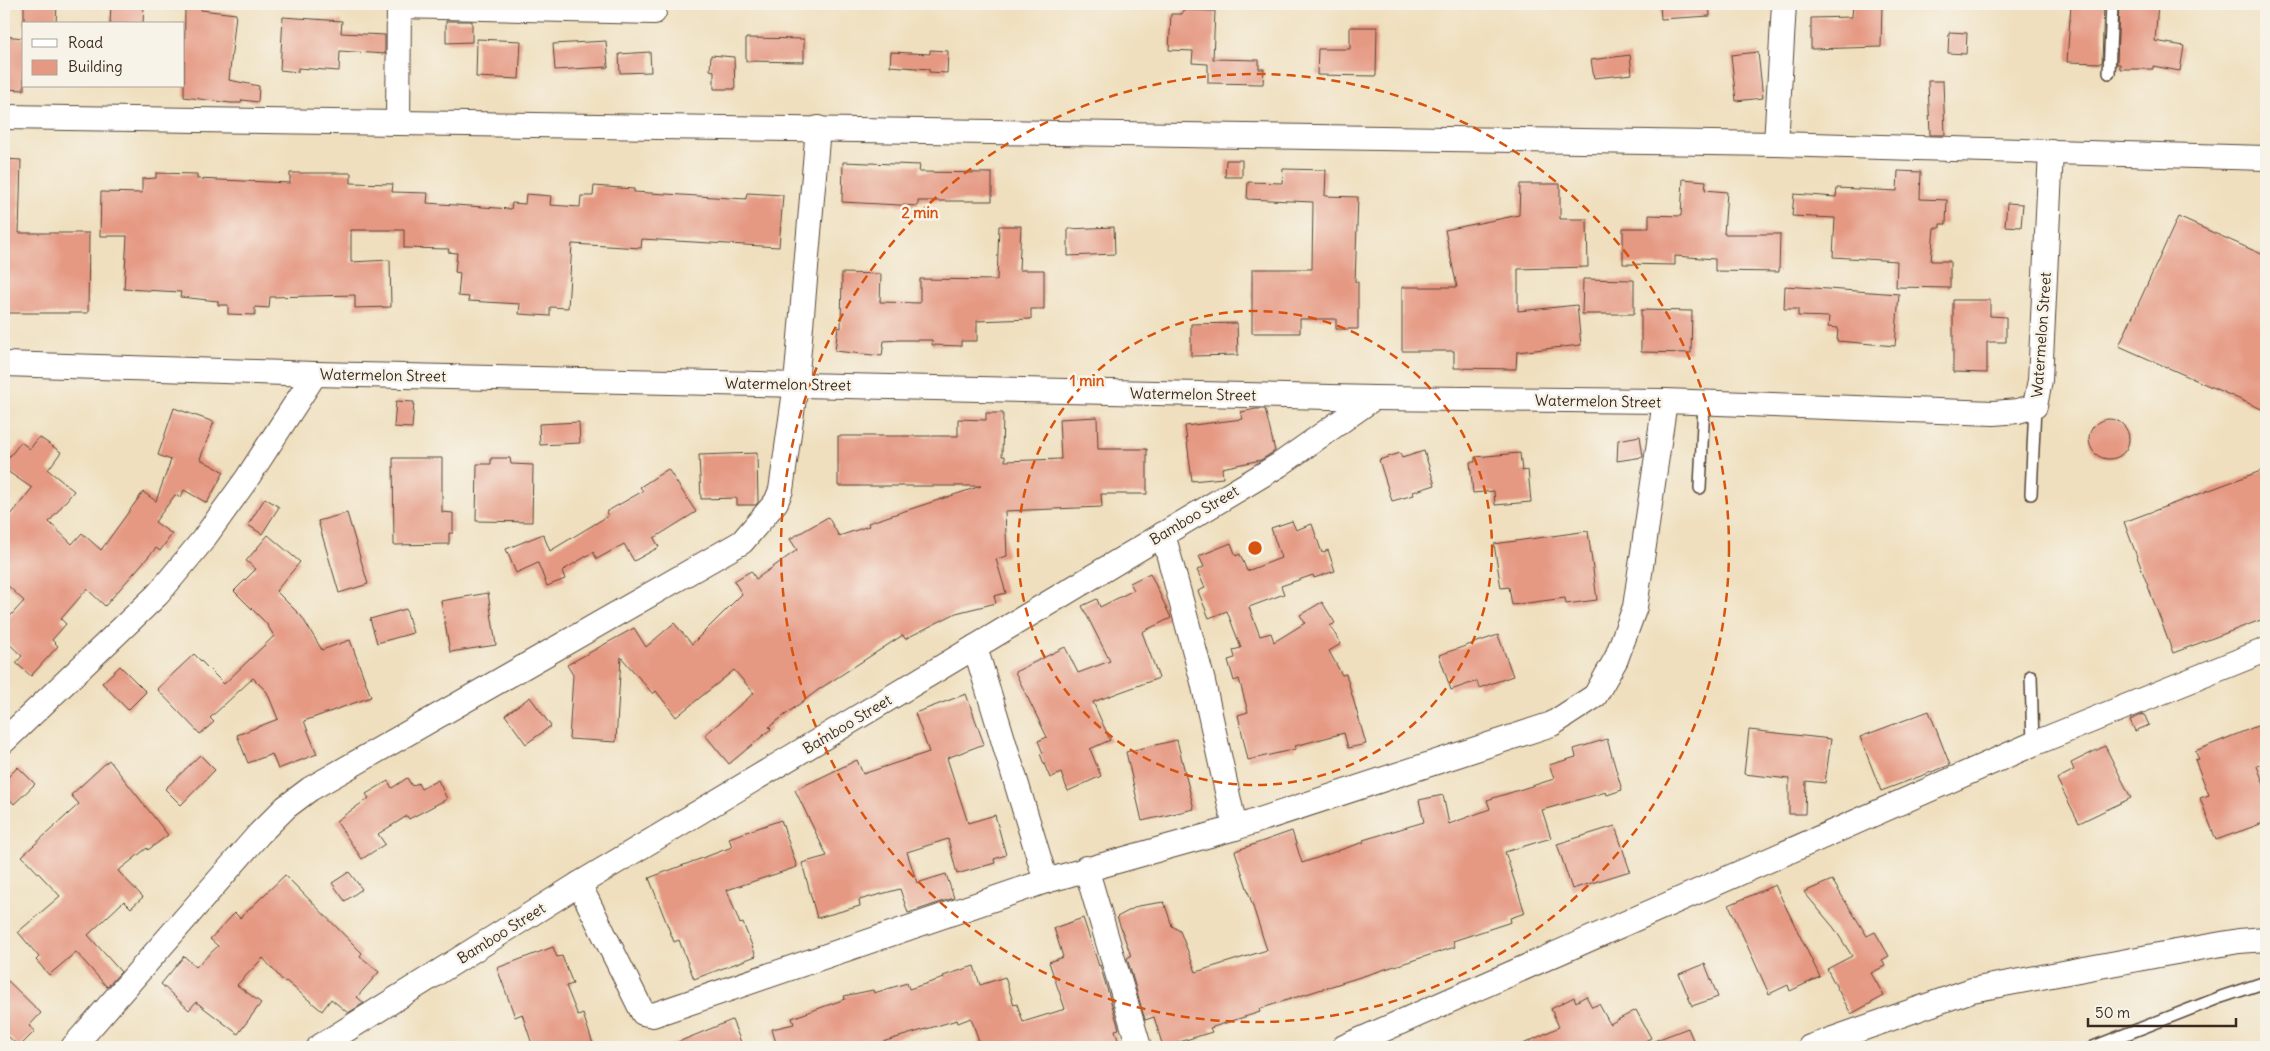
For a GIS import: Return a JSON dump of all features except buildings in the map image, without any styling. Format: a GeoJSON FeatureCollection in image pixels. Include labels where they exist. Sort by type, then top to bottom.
{"type":"FeatureCollection","features":[{"type":"Feature","properties":{"kind":"street"},"geometry":{"type":"LineString","coordinates":[[1776,144],[1784,4]]}},
{"type":"Feature","properties":{"kind":"street"},"geometry":{"type":"LineString","coordinates":[[398,123],[399,5],[654,12]]}},
{"type":"Feature","properties":{"kind":"street"},"geometry":{"type":"LineString","coordinates":[[4,117],[1776,144],[2266,158]]}},
{"type":"Feature","properties":{"kind":"street"},"geometry":{"type":"LineString","coordinates":[[82,1043],[259,834],[286,807],[310,789],[742,542],[776,502],[781,490],[796,384],[818,128]]}},
{"type":"Feature","properties":{"kind":"street","name":"Watermelon Street"},"geometry":{"type":"LineString","coordinates":[[4,364],[315,374],[1374,398],[1665,401],[1994,413],[2018,411],[2035,406],[2040,380],[2051,151]]}},
{"type":"Feature","properties":{"kind":"street"},"geometry":{"type":"LineString","coordinates":[[4,741],[158,594],[202,541],[246,480],[315,374]]}},
{"type":"Feature","properties":{"kind":"street","name":"Bamboo Street"},"geometry":{"type":"LineString","coordinates":[[319,1047],[579,884],[1279,465],[1374,398]]}},
{"type":"Feature","properties":{"kind":"street"},"geometry":{"type":"LineString","coordinates":[[579,884],[643,1013],[653,1015],[1086,868],[1235,828],[1552,724],[1595,696],[1616,659],[1635,607],[1665,401]]}},
{"type":"Feature","properties":{"kind":"street"},"geometry":{"type":"LineString","coordinates":[[1163,534],[1203,682],[1235,828]]}},
{"type":"Feature","properties":{"kind":"street"},"geometry":{"type":"LineString","coordinates":[[975,647],[1046,881]]}},
{"type":"Feature","properties":{"kind":"street"},"geometry":{"type":"LineString","coordinates":[[1344,1047],[2033,744],[2266,650]]}},
{"type":"Feature","properties":{"kind":"street"},"geometry":{"type":"LineString","coordinates":[[1086,868],[1139,1047]]}},
{"type":"Feature","properties":{"kind":"street"},"geometry":{"type":"LineString","coordinates":[[1810,1047],[1972,990],[2239,941],[2266,939]]}},
{"type":"Feature","properties":{"kind":"lane"},"geometry":{"type":"LineString","coordinates":[[2109,73],[2112,4]]}},
{"type":"Feature","properties":{"kind":"lane"},"geometry":{"type":"LineString","coordinates":[[1700,488],[1704,402]]}},
{"type":"Feature","properties":{"kind":"lane"},"geometry":{"type":"LineString","coordinates":[[2031,494],[2035,406]]}},
{"type":"Feature","properties":{"kind":"lane"},"geometry":{"type":"LineString","coordinates":[[2031,676],[2033,744]]}},
{"type":"Feature","properties":{"kind":"lane"},"geometry":{"type":"LineString","coordinates":[[2093,1047],[2212,1000],[2266,982]]}}]}
